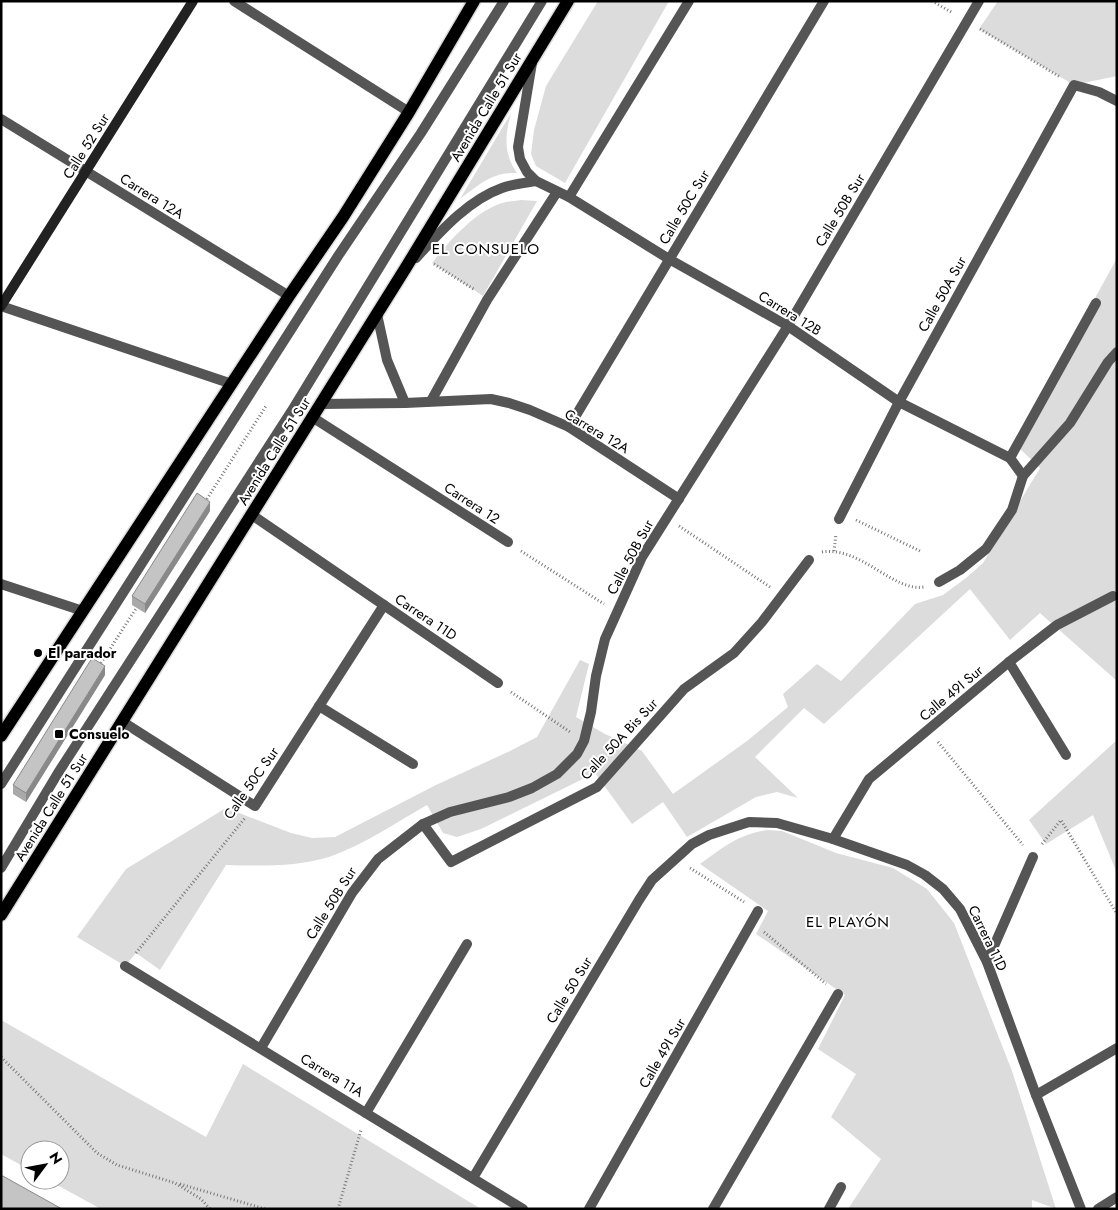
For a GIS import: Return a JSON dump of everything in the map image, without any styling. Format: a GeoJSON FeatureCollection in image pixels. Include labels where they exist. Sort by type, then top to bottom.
{"type":"FeatureCollection","features":[{"type":"Feature","properties":{"kind":"main road"},"geometry":{"type":"LineString","coordinates":[[1,736],[289,296],[343,217],[409,112],[474,1]]}},
{"type":"Feature","properties":{"kind":"main road","name":"Avenida Calle 51 Sur"},"geometry":{"type":"LineString","coordinates":[[1,915],[405,269],[568,1]]}},
{"type":"Feature","properties":{"kind":"street","name":"Calle 52 Sur"},"geometry":{"type":"LineString","coordinates":[[1,306],[193,1]]}},
{"type":"Feature","properties":{"kind":"street"},"geometry":{"type":"LineString","coordinates":[[234,1],[409,112]]}},
{"type":"Feature","properties":{"kind":"street"},"geometry":{"type":"LineString","coordinates":[[1,784],[308,304],[421,133],[504,1]]}},
{"type":"Feature","properties":{"kind":"street"},"geometry":{"type":"LineString","coordinates":[[1,868],[63,764],[291,412],[542,1]]}},
{"type":"Feature","properties":{"kind":"street"},"geometry":{"type":"LineString","coordinates":[[568,197],[689,1]]}},
{"type":"Feature","properties":{"kind":"street","name":"Calle 50C Sur"},"geometry":{"type":"LineString","coordinates":[[569,427],[824,1]]}},
{"type":"Feature","properties":{"kind":"street","name":"Calle 50B Sur"},"geometry":{"type":"LineString","coordinates":[[261,1048],[352,893],[378,859],[423,824],[450,812],[509,797],[532,788],[557,774],[577,754],[584,741],[605,639],[642,556],[788,326],[979,1]]}},
{"type":"Feature","properties":{"kind":"street","name":"Carrera 12B"},"geometry":{"type":"LineString","coordinates":[[533,59],[518,147],[520,159],[527,172],[536,181],[568,197],[669,259],[788,326],[899,402],[1010,458],[1023,476]]}},
{"type":"Feature","properties":{"kind":"street"},"geometry":{"type":"LineString","coordinates":[[1074,85],[1099,92],[1117,101]]}},
{"type":"Feature","properties":{"kind":"street","name":"Calle 50A Sur"},"geometry":{"type":"LineString","coordinates":[[840,516],[899,402],[1074,85]]}},
{"type":"Feature","properties":{"kind":"street","name":"Carrera 12A"},"geometry":{"type":"LineString","coordinates":[[1,119],[289,296]]}},
{"type":"Feature","properties":{"kind":"street"},"geometry":{"type":"LineString","coordinates":[[405,269],[447,226],[484,197],[501,188],[536,181]]}},
{"type":"Feature","properties":{"kind":"street"},"geometry":{"type":"LineString","coordinates":[[431,401],[486,300],[556,192]]}},
{"type":"Feature","properties":{"kind":"street"},"geometry":{"type":"LineString","coordinates":[[1010,458],[1096,303]]}},
{"type":"Feature","properties":{"kind":"street"},"geometry":{"type":"LineString","coordinates":[[1,306],[232,384]]}},
{"type":"Feature","properties":{"kind":"street"},"geometry":{"type":"LineString","coordinates":[[377,314],[386,360],[405,403]]}},
{"type":"Feature","properties":{"kind":"street"},"geometry":{"type":"LineString","coordinates":[[939,582],[960,570],[986,549],[1012,510],[1023,476],[1070,423],[1108,362],[1117,352]]}},
{"type":"Feature","properties":{"kind":"street","name":"Carrera 12A"},"geometry":{"type":"LineString","coordinates":[[321,404],[491,399],[530,410],[569,427],[679,499]]}},
{"type":"Feature","properties":{"kind":"street","name":"Carrera 12"},"geometry":{"type":"LineString","coordinates":[[312,417],[508,542]]}},
{"type":"Feature","properties":{"kind":"street","name":"Carrera 11D"},"geometry":{"type":"LineString","coordinates":[[252,515],[498,683]]}},
{"type":"Feature","properties":{"kind":"street","name":"Calle 50A Bis Sur"},"geometry":{"type":"LineString","coordinates":[[423,824],[451,862],[597,787],[684,689],[734,653],[762,622],[781,594],[809,560]]}},
{"type":"Feature","properties":{"kind":"street"},"geometry":{"type":"LineString","coordinates":[[1,584],[83,611]]}},
{"type":"Feature","properties":{"kind":"street","name":"Calle 49I Sur"},"geometry":{"type":"LineString","coordinates":[[833,839],[869,779],[1009,662],[1058,625],[1113,596]]}},
{"type":"Feature","properties":{"kind":"street","name":"Calle 50C Sur"},"geometry":{"type":"LineString","coordinates":[[255,806],[384,605]]}},
{"type":"Feature","properties":{"kind":"street"},"geometry":{"type":"LineString","coordinates":[[1009,662],[1066,755]]}},
{"type":"Feature","properties":{"kind":"street"},"geometry":{"type":"LineString","coordinates":[[319,706],[414,764]]}},
{"type":"Feature","properties":{"kind":"street"},"geometry":{"type":"LineString","coordinates":[[123,722],[255,806]]}},
{"type":"Feature","properties":{"kind":"street","name":"Carrera 11D"},"geometry":{"type":"LineString","coordinates":[[709,834],[749,822],[777,823],[833,839],[907,865],[925,874],[943,889],[960,909],[987,962],[1036,1095],[1081,1209]]}},
{"type":"Feature","properties":{"kind":"street","name":"Calle 50 Sur"},"geometry":{"type":"LineString","coordinates":[[472,1178],[652,880],[692,844],[709,834]]}},
{"type":"Feature","properties":{"kind":"street"},"geometry":{"type":"LineString","coordinates":[[987,962],[1033,857]]}},
{"type":"Feature","properties":{"kind":"street","name":"Calle 49I Sur"},"geometry":{"type":"LineString","coordinates":[[590,1209],[758,911]]}},
{"type":"Feature","properties":{"kind":"street"},"geometry":{"type":"LineString","coordinates":[[366,1113],[467,944]]}},
{"type":"Feature","properties":{"kind":"street","name":"Carrera 11A"},"geometry":{"type":"LineString","coordinates":[[125,966],[523,1209]]}},
{"type":"Feature","properties":{"kind":"street"},"geometry":{"type":"LineString","coordinates":[[713,1209],[838,994]]}},
{"type":"Feature","properties":{"kind":"street"},"geometry":{"type":"LineString","coordinates":[[1036,1095],[1117,1048]]}},
{"type":"Feature","properties":{"kind":"street"},"geometry":{"type":"LineString","coordinates":[[829,1209],[841,1187]]}},
{"type":"Feature","properties":{"kind":"street"},"geometry":{"type":"LineString","coordinates":[[1098,1209],[1117,1197]]}},
{"type":"Feature","properties":{"kind":"path"},"geometry":{"type":"LineString","coordinates":[[932,1],[1074,85]]}},
{"type":"Feature","properties":{"kind":"path"},"geometry":{"type":"LineString","coordinates":[[419,254],[483,296],[486,300]]}},
{"type":"Feature","properties":{"kind":"path"},"geometry":{"type":"LineString","coordinates":[[260,404],[274,408]]}},
{"type":"Feature","properties":{"kind":"path"},"geometry":{"type":"LineString","coordinates":[[202,506],[266,406]]}},
{"type":"Feature","properties":{"kind":"path"},"geometry":{"type":"LineString","coordinates":[[840,516],[920,551]]}},
{"type":"Feature","properties":{"kind":"path"},"geometry":{"type":"LineString","coordinates":[[666,518],[781,594]]}},
{"type":"Feature","properties":{"kind":"path"},"geometry":{"type":"LineString","coordinates":[[508,542],[616,612]]}},
{"type":"Feature","properties":{"kind":"path"},"geometry":{"type":"LineString","coordinates":[[809,560],[822,552],[834,551],[851,555],[908,586],[922,588],[939,582]]}},
{"type":"Feature","properties":{"kind":"path"},"geometry":{"type":"LineString","coordinates":[[97,670],[136,607]]}},
{"type":"Feature","properties":{"kind":"path"},"geometry":{"type":"LineString","coordinates":[[498,683],[584,741]]}},
{"type":"Feature","properties":{"kind":"path"},"geometry":{"type":"LineString","coordinates":[[928,730],[1033,857],[1061,820],[1117,914]]}},
{"type":"Feature","properties":{"kind":"path","name":"Calle 50C Sur"},"geometry":{"type":"LineString","coordinates":[[125,966],[255,806]]}},
{"type":"Feature","properties":{"kind":"path"},"geometry":{"type":"LineString","coordinates":[[675,858],[758,911]]}},
{"type":"Feature","properties":{"kind":"path"},"geometry":{"type":"LineString","coordinates":[[752,922],[838,994]]}},
{"type":"Feature","properties":{"kind":"path"},"geometry":{"type":"LineString","coordinates":[[1,1057],[97,1153],[117,1165],[265,1209]]}},
{"type":"Feature","properties":{"kind":"path"},"geometry":{"type":"LineString","coordinates":[[338,1209],[366,1113]]}},
{"type":"Feature","properties":{"kind":"path"},"geometry":{"type":"LineString","coordinates":[[175,1183],[201,1199],[210,1209]]}},
{"type":"Feature","properties":{"kind":"shaded area"},"geometry":{"type":"Polygon","coordinates":[[[598,1],[669,1],[565,183],[536,166],[531,154],[534,130],[546,86],[598,1]]]}},
{"type":"Feature","properties":{"kind":"shaded area"},"geometry":{"type":"Polygon","coordinates":[[[998,1],[1117,1],[1117,76],[1074,85],[979,29],[998,1]]]}},
{"type":"Feature","properties":{"kind":"shaded area"},"geometry":{"type":"Polygon","coordinates":[[[511,113],[506,144],[509,158],[517,173],[508,173],[486,180],[460,199],[511,113]]]}},
{"type":"Feature","properties":{"kind":"shaded area"},"geometry":{"type":"Polygon","coordinates":[[[521,200],[537,201],[483,296],[432,263],[465,226],[475,218],[495,205],[521,200]]]}},
{"type":"Feature","properties":{"kind":"shaded area"},"geometry":{"type":"Polygon","coordinates":[[[1117,258],[1117,681],[1040,613],[1010,640],[970,589],[824,724],[804,708],[755,757],[798,798],[777,792],[756,797],[687,837],[663,802],[632,824],[595,773],[481,829],[457,837],[443,833],[427,805],[367,840],[329,857],[304,863],[265,866],[226,865],[160,970],[136,953],[125,966],[77,937],[126,869],[226,808],[291,833],[312,838],[335,837],[436,785],[537,737],[580,660],[589,664],[576,717],[605,734],[642,751],[673,794],[747,741],[788,707],[783,694],[817,664],[841,681],[915,604],[943,595],[983,563],[1040,468],[1015,444],[1117,258]]]}},
{"type":"Feature","properties":{"kind":"shaded area"},"geometry":{"type":"Polygon","coordinates":[[[1117,740],[1117,873],[1093,815],[1046,844],[1029,820],[1117,740]]]}},
{"type":"Feature","properties":{"kind":"shaded area"},"geometry":{"type":"Polygon","coordinates":[[[767,830],[782,831],[836,853],[893,868],[927,889],[954,923],[1012,1071],[1056,1209],[1032,1200],[1032,1209],[848,1209],[881,1159],[831,1117],[856,1074],[818,1049],[845,995],[756,934],[768,911],[700,864],[739,838],[767,830]]]}},
{"type":"Feature","properties":{"kind":"shaded area"},"geometry":{"type":"Polygon","coordinates":[[[1,1020],[206,1137],[243,1064],[481,1209],[101,1209],[66,1190],[70,1190],[70,1140],[20,1140],[20,1164],[1,1154],[1,1020]]]}},
{"type":"Feature","properties":{"kind":"building"},"geometry":{"type":"Polygon","coordinates":[[[197,493],[210,502],[145,604],[132,596],[197,493]]]}},
{"type":"Feature","properties":{"kind":"building","name":"Consuelo"},"geometry":{"type":"Polygon","coordinates":[[[92,658],[105,666],[26,793],[13,785],[92,658]]]}},
{"type":"Feature","properties":{"kind":"building"},"geometry":{"type":"Polygon","coordinates":[[[1,1175],[20,1186],[20,1190],[28,1190],[62,1209],[1,1209],[1,1175]]]}},
{"type":"Feature","properties":{"kind":"place","name":"El parador"},"geometry":{"type":"Point","coordinates":[38,653]}},
{"type":"Feature","properties":{"kind":"place","name":"Consuelo"},"geometry":{"type":"Point","coordinates":[59,734]}},
{"type":"Feature","properties":{"kind":"district","name":"EL CONSUELO"},"geometry":{"type":"Point","coordinates":[486,249]}},
{"type":"Feature","properties":{"kind":"district","name":"EL PLAYÓN"},"geometry":{"type":"Point","coordinates":[848,922]}}]}
